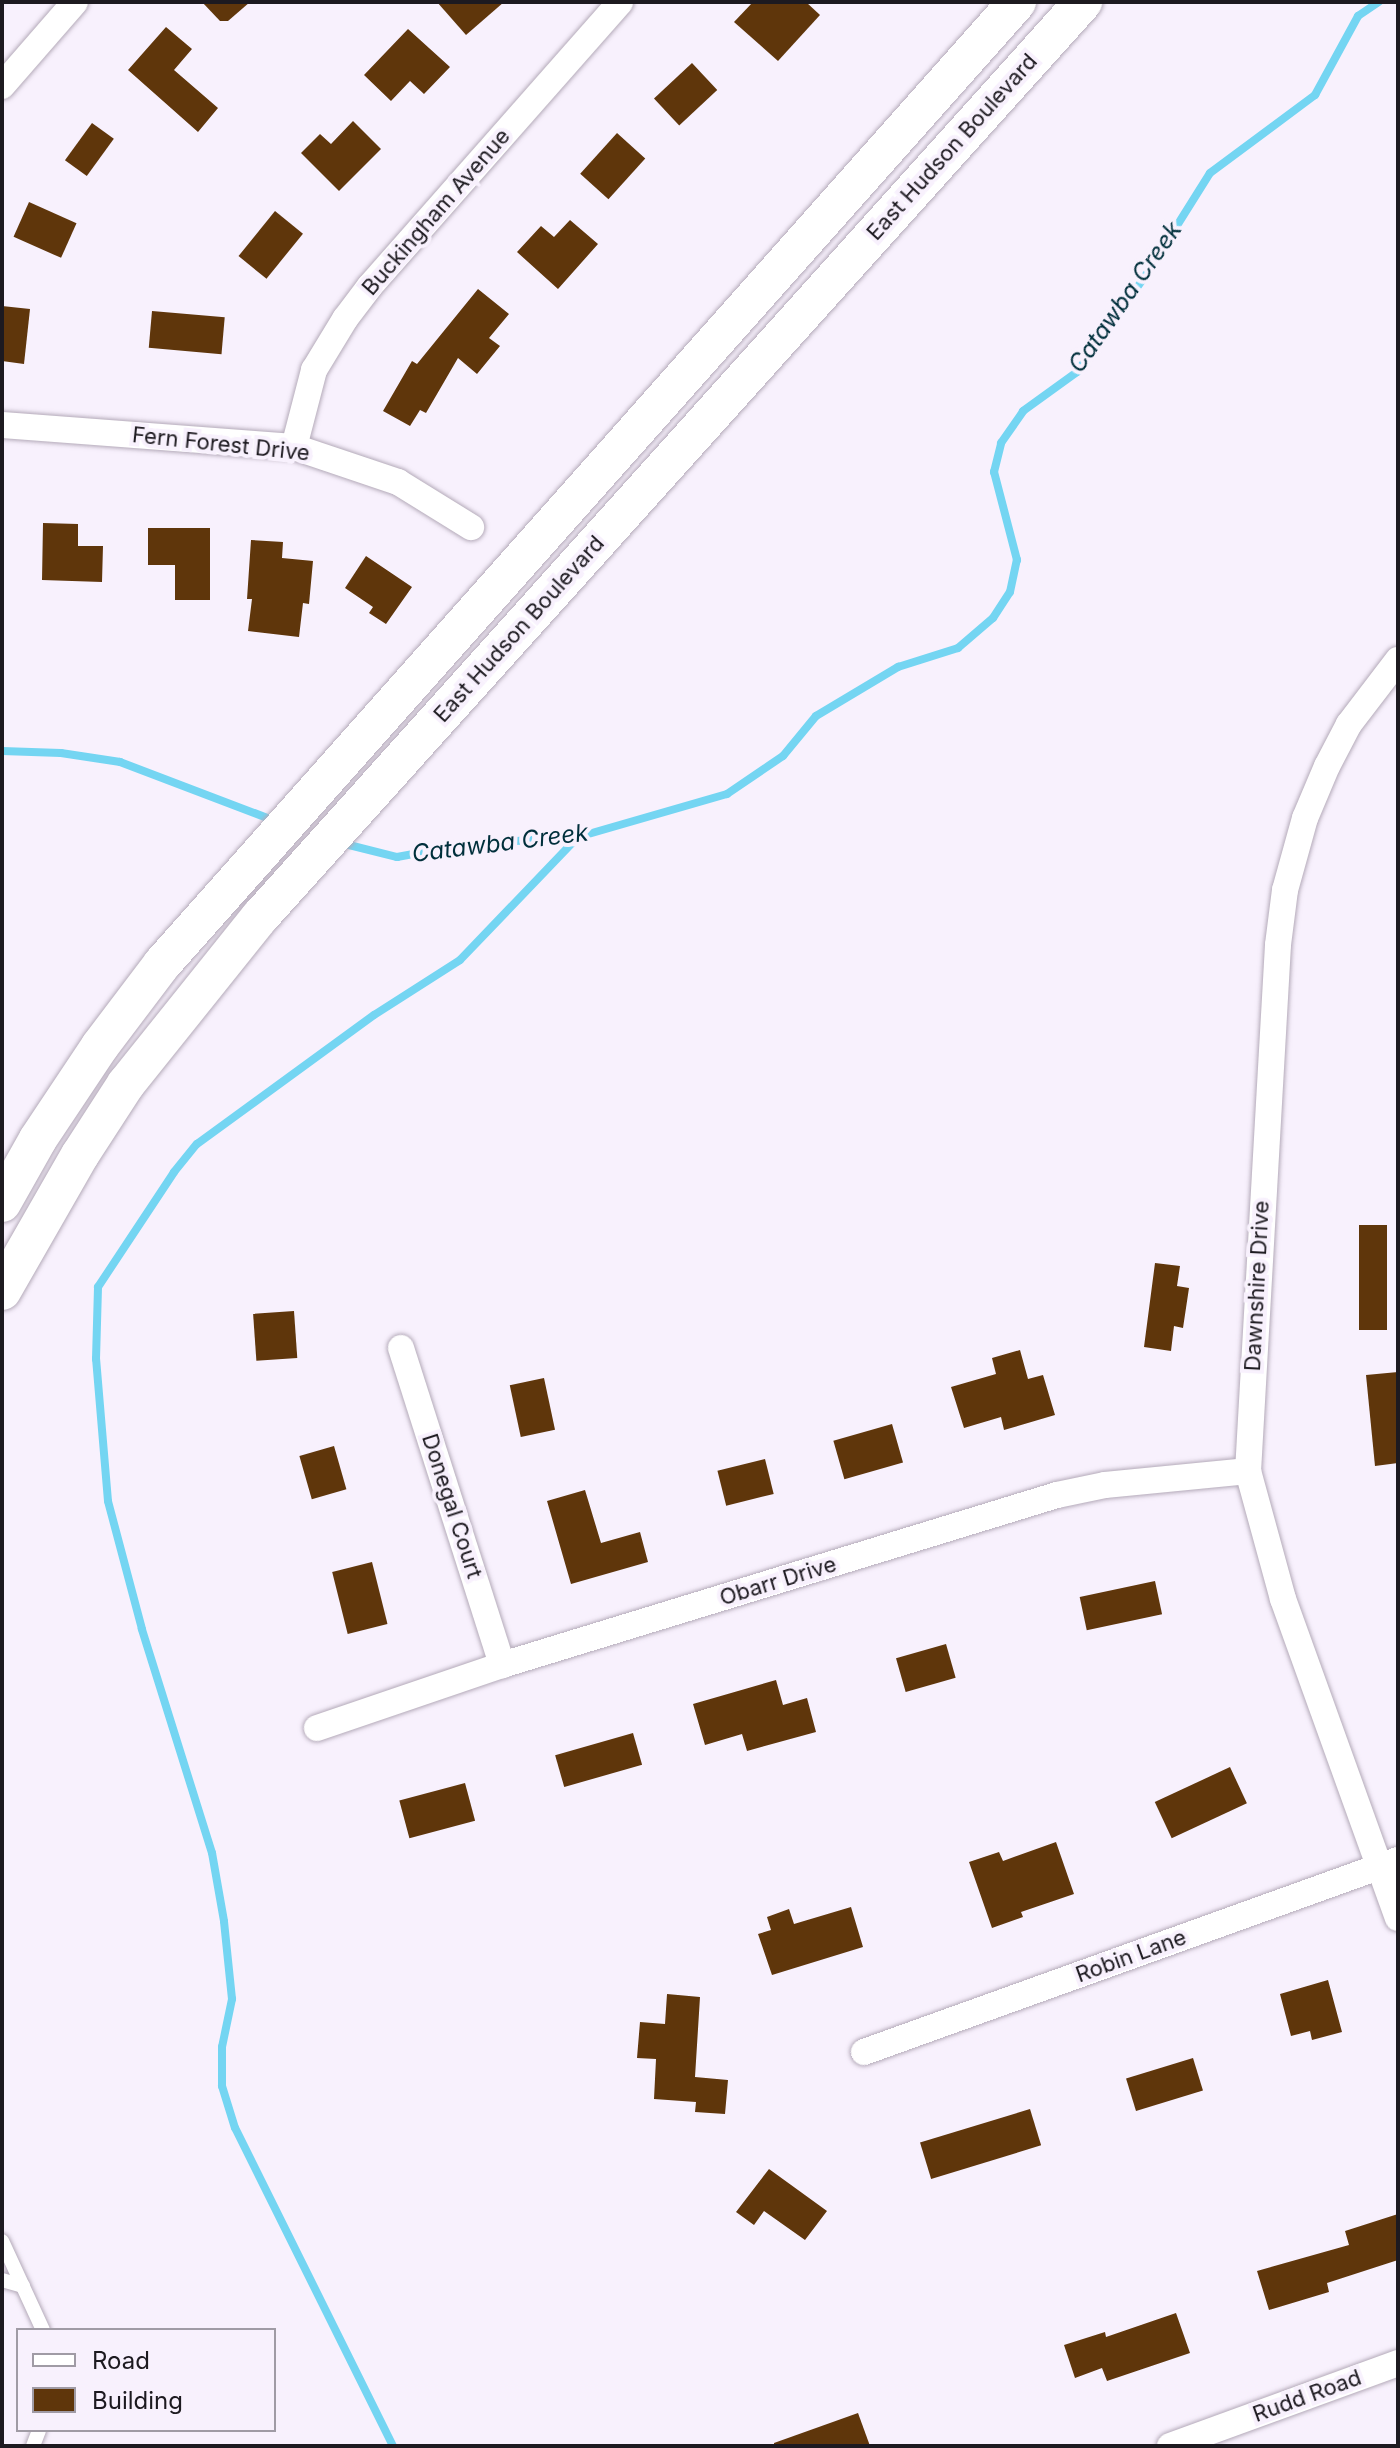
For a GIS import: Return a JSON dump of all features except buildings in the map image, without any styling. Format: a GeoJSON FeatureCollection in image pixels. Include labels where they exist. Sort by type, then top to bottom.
{"type":"FeatureCollection","features":[{"type":"Feature","properties":{"kind":"main road","name":"East Hudson Boulevard"},"geometry":{"type":"LineString","coordinates":[[2,1203],[38,1139],[100,1046],[162,964],[1017,2]]}},
{"type":"Feature","properties":{"kind":"main road","name":"East Hudson Boulevard"},"geometry":{"type":"LineString","coordinates":[[2,1291],[80,1155],[126,1084],[260,917],[1083,2]]}},
{"type":"Feature","properties":{"kind":"street"},"geometry":{"type":"LineString","coordinates":[[2,86],[75,2]]}},
{"type":"Feature","properties":{"kind":"street","name":"Buckingham Avenue"},"geometry":{"type":"LineString","coordinates":[[294,447],[314,370],[345,319],[370,286],[620,2]]}},
{"type":"Feature","properties":{"kind":"street","name":"Fern Forest Drive"},"geometry":{"type":"LineString","coordinates":[[2,425],[294,447],[398,482],[471,527]]}},
{"type":"Feature","properties":{"kind":"street","name":"Dawnshire Drive"},"geometry":{"type":"LineString","coordinates":[[1398,660],[1349,724],[1327,766],[1305,818],[1285,890],[1278,945],[1248,1471],[1283,1599],[1389,1863],[1398,1918]]}},
{"type":"Feature","properties":{"kind":"street","name":"Donegal Court"},"geometry":{"type":"LineString","coordinates":[[401,1348],[502,1665]]}},
{"type":"Feature","properties":{"kind":"street","name":"Obarr Drive"},"geometry":{"type":"LineString","coordinates":[[317,1728],[502,1665],[1057,1495],[1105,1485],[1248,1471]]}},
{"type":"Feature","properties":{"kind":"street","name":"Robin Lane"},"geometry":{"type":"LineString","coordinates":[[864,2052],[1389,1863]]}},
{"type":"Feature","properties":{"kind":"street","name":"Rudd Road"},"geometry":{"type":"LineString","coordinates":[[1170,2446],[1398,2363]]}},
{"type":"Feature","properties":{"kind":"lane"},"geometry":{"type":"LineString","coordinates":[[2,2241],[42,2328]]}},
{"type":"Feature","properties":{"kind":"lane"},"geometry":{"type":"LineString","coordinates":[[2,2280],[23,2286]]}},
{"type":"Feature","properties":{"kind":"waterway","name":"Catawba Creek"},"geometry":{"type":"LineString","coordinates":[[341,843],[397,857],[468,844],[578,837],[727,794],[783,756],[816,716],[898,667],[958,648],[993,618],[1010,592],[1017,560],[994,472],[1001,443],[1023,411],[1077,372],[1146,275],[1210,173],[1315,95],[1358,16],[1379,2]]}},
{"type":"Feature","properties":{"kind":"waterway","name":"Catawba Creek"},"geometry":{"type":"LineString","coordinates":[[2,751],[61,753],[120,762],[275,821]]}},
{"type":"Feature","properties":{"kind":"waterway"},"geometry":{"type":"LineString","coordinates":[[393,2446],[235,2128],[222,2086],[222,2047],[232,1999],[224,1921],[212,1853],[142,1629],[108,1501],[96,1359],[98,1287],[174,1172],[197,1144],[374,1015],[460,960],[578,837]]}}]}
